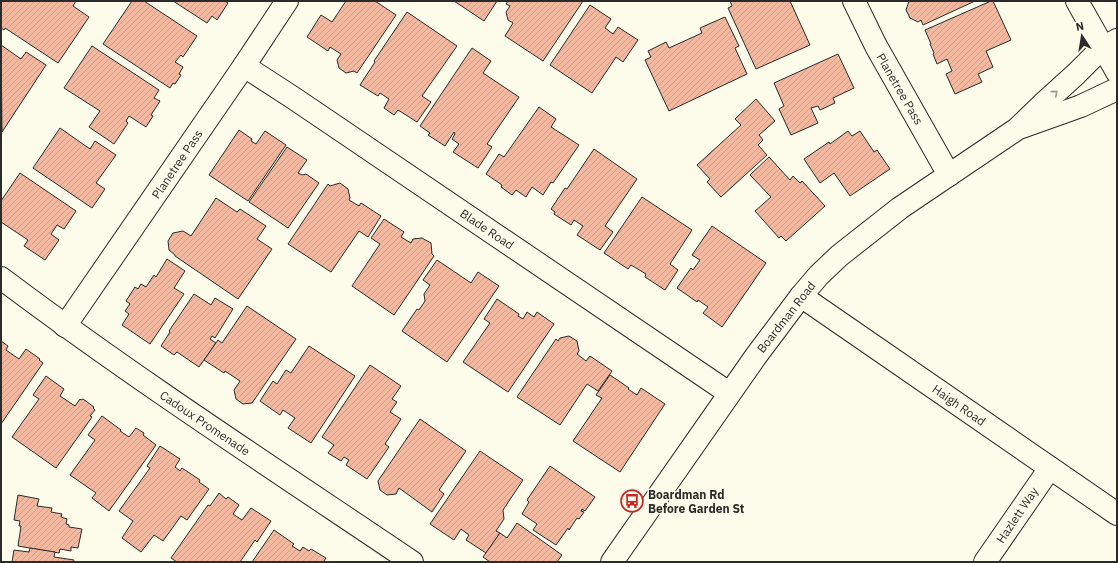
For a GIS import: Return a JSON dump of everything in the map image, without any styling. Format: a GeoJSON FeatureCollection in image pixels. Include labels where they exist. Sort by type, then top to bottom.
{"type":"FeatureCollection","features":[{"type":"Feature","properties":{"kind":"street","name":"Planetree Pass"},"geometry":{"type":"LineString","coordinates":[[65,326],[287,1]]}},
{"type":"Feature","properties":{"kind":"street","name":"Planetree Pass"},"geometry":{"type":"LineString","coordinates":[[854,1],[876,46],[949,175]]}},
{"type":"Feature","properties":{"kind":"street"},"geometry":{"type":"LineString","coordinates":[[1077,1],[1110,44],[1117,72]]}},
{"type":"Feature","properties":{"kind":"street","name":"Boardman Road"},"geometry":{"type":"LineString","coordinates":[[612,562],[729,393],[801,296],[819,275],[844,252],[900,208],[1017,129],[1110,44]]}},
{"type":"Feature","properties":{"kind":"street","name":"Blade Road"},"geometry":{"type":"LineString","coordinates":[[244,66],[299,101],[729,393]]}},
{"type":"Feature","properties":{"kind":"street","name":"Boardman Road"},"geometry":{"type":"LineString","coordinates":[[1017,129],[1081,106],[1117,89]]}},
{"type":"Feature","properties":{"kind":"street","name":"Cadoux Promenade"},"geometry":{"type":"LineString","coordinates":[[1,278],[65,326],[165,396],[412,562]]}},
{"type":"Feature","properties":{"kind":"street","name":"Haigh Road"},"geometry":{"type":"LineString","coordinates":[[801,296],[1117,514]]}},
{"type":"Feature","properties":{"kind":"street","name":"Hazlett Way"},"geometry":{"type":"LineString","coordinates":[[985,562],[1050,468]]}},
{"type":"Feature","properties":{"kind":"building"},"geometry":{"type":"Polygon","coordinates":[[[1,1],[76,1],[73,6],[89,17],[58,63],[5,28],[4,30],[1,28],[1,1]]]}},
{"type":"Feature","properties":{"kind":"building"},"geometry":{"type":"Polygon","coordinates":[[[132,1],[144,1],[197,36],[183,57],[181,55],[175,62],[183,67],[179,74],[181,75],[175,84],[173,83],[170,88],[103,44],[132,1]]]}},
{"type":"Feature","properties":{"kind":"building"},"geometry":{"type":"Polygon","coordinates":[[[173,1],[225,1],[228,3],[217,20],[212,16],[207,23],[173,1]]]}},
{"type":"Feature","properties":{"kind":"building"},"geometry":{"type":"Polygon","coordinates":[[[346,1],[375,1],[396,15],[357,73],[354,71],[346,73],[339,68],[337,60],[341,54],[330,47],[328,51],[307,37],[321,15],[332,22],[346,1]]]}},
{"type":"Feature","properties":{"kind":"building"},"geometry":{"type":"Polygon","coordinates":[[[454,1],[497,1],[484,21],[454,1]]]}},
{"type":"Feature","properties":{"kind":"building"},"geometry":{"type":"Polygon","coordinates":[[[508,1],[583,1],[543,61],[505,36],[513,23],[508,20],[506,12],[510,6],[506,4],[508,1]]]}},
{"type":"Feature","properties":{"kind":"building"},"geometry":{"type":"Polygon","coordinates":[[[730,1],[790,1],[810,45],[756,69],[728,8],[732,6],[730,1]]]}},
{"type":"Feature","properties":{"kind":"building"},"geometry":{"type":"Polygon","coordinates":[[[909,1],[975,1],[923,25],[921,20],[918,22],[910,18],[906,10],[909,1]]]}},
{"type":"Feature","properties":{"kind":"building"},"geometry":{"type":"Polygon","coordinates":[[[993,1],[1011,40],[986,51],[993,67],[978,74],[982,82],[955,94],[946,74],[952,71],[947,59],[937,64],[925,30],[993,1]]]}},
{"type":"Feature","properties":{"kind":"building"},"geometry":{"type":"Polygon","coordinates":[[[590,5],[611,19],[605,28],[613,34],[618,27],[638,40],[623,62],[616,57],[592,93],[550,65],[590,5]]]}},
{"type":"Feature","properties":{"kind":"building"},"geometry":{"type":"Polygon","coordinates":[[[407,12],[457,46],[422,96],[431,102],[417,122],[398,110],[394,115],[384,108],[389,99],[380,93],[378,96],[360,85],[375,62],[374,61],[407,12]]]}},
{"type":"Feature","properties":{"kind":"building"},"geometry":{"type":"Polygon","coordinates":[[[725,17],[739,46],[735,48],[747,74],[669,111],[645,60],[651,57],[648,51],[666,42],[669,48],[702,33],[700,28],[725,17]]]}},
{"type":"Feature","properties":{"kind":"building"},"geometry":{"type":"Polygon","coordinates":[[[1,45],[21,59],[26,52],[46,65],[2,132],[1,45]]]}},
{"type":"Feature","properties":{"kind":"building"},"geometry":{"type":"Polygon","coordinates":[[[92,46],[159,90],[154,98],[160,101],[151,115],[153,116],[146,127],[129,116],[126,121],[128,123],[114,144],[89,127],[100,111],[64,88],[92,46]]]}},
{"type":"Feature","properties":{"kind":"building"},"geometry":{"type":"Polygon","coordinates":[[[472,48],[491,61],[483,73],[519,97],[487,144],[492,147],[478,168],[453,152],[459,144],[452,139],[455,134],[454,132],[445,146],[428,135],[430,133],[420,126],[472,48]]]}},
{"type":"Feature","properties":{"kind":"building"},"geometry":{"type":"Polygon","coordinates":[[[838,54],[854,88],[833,98],[835,103],[820,110],[818,106],[811,108],[818,123],[791,135],[779,109],[784,106],[774,83],[838,54]]]}},
{"type":"Feature","properties":{"kind":"building"},"geometry":{"type":"Polygon","coordinates":[[[756,99],[775,121],[759,135],[763,140],[758,145],[767,155],[721,197],[707,182],[710,179],[697,165],[741,125],[735,119],[756,99]]]}},
{"type":"Feature","properties":{"kind":"building"},"geometry":{"type":"Polygon","coordinates":[[[539,107],[556,119],[551,127],[579,145],[543,195],[532,187],[526,197],[516,190],[512,195],[501,187],[502,185],[486,174],[499,154],[504,157],[539,107]]]}},
{"type":"Feature","properties":{"kind":"building"},"geometry":{"type":"Polygon","coordinates":[[[60,128],[90,149],[95,141],[116,155],[96,183],[105,189],[92,208],[33,168],[60,128]]]}},
{"type":"Feature","properties":{"kind":"building"},"geometry":{"type":"Polygon","coordinates":[[[239,130],[252,139],[251,141],[256,144],[265,131],[286,145],[248,201],[209,175],[239,130]]]}},
{"type":"Feature","properties":{"kind":"building"},"geometry":{"type":"Polygon","coordinates":[[[848,131],[852,136],[860,131],[874,152],[877,150],[890,169],[850,196],[834,173],[820,183],[804,159],[829,142],[830,144],[848,131]]]}},
{"type":"Feature","properties":{"kind":"building"},"geometry":{"type":"Polygon","coordinates":[[[287,147],[307,160],[298,173],[302,175],[306,174],[319,183],[288,228],[249,202],[287,147]]]}},
{"type":"Feature","properties":{"kind":"building"},"geometry":{"type":"Polygon","coordinates":[[[594,149],[637,179],[605,226],[613,232],[600,250],[577,235],[583,226],[574,220],[571,225],[554,214],[555,212],[551,209],[565,188],[567,189],[594,149]]]}},
{"type":"Feature","properties":{"kind":"building"},"geometry":{"type":"Polygon","coordinates":[[[769,157],[790,180],[793,176],[800,183],[802,181],[825,206],[786,241],[781,236],[779,238],[755,211],[771,197],[750,175],[769,157]]]}},
{"type":"Feature","properties":{"kind":"building"},"geometry":{"type":"Polygon","coordinates":[[[20,173],[76,211],[64,229],[57,225],[51,234],[59,240],[45,260],[24,246],[28,240],[1,222],[1,201],[20,173]]]}},
{"type":"Feature","properties":{"kind":"building"},"geometry":{"type":"Polygon","coordinates":[[[340,183],[348,189],[349,200],[359,206],[361,203],[381,216],[368,237],[359,231],[331,272],[288,244],[328,184],[330,186],[340,183]]]}},
{"type":"Feature","properties":{"kind":"building"},"geometry":{"type":"Polygon","coordinates":[[[642,197],[692,230],[670,264],[678,270],[665,290],[645,277],[646,274],[631,265],[628,269],[604,253],[642,197]]]}},
{"type":"Feature","properties":{"kind":"building"},"geometry":{"type":"Polygon","coordinates":[[[216,198],[237,212],[240,209],[266,226],[257,239],[272,249],[238,299],[175,256],[169,250],[168,241],[173,233],[183,231],[191,236],[216,198]]]}},
{"type":"Feature","properties":{"kind":"building"},"geometry":{"type":"Polygon","coordinates":[[[384,219],[404,232],[401,237],[411,243],[413,239],[422,238],[431,243],[432,254],[434,256],[394,315],[352,286],[380,244],[371,238],[384,219]]]}},
{"type":"Feature","properties":{"kind":"building"},"geometry":{"type":"Polygon","coordinates":[[[712,226],[766,263],[722,327],[703,313],[708,307],[698,300],[697,302],[677,288],[691,268],[693,270],[700,260],[692,255],[712,226]]]}},
{"type":"Feature","properties":{"kind":"building"},"geometry":{"type":"Polygon","coordinates":[[[167,259],[185,271],[174,288],[184,294],[150,344],[122,325],[129,314],[125,311],[130,304],[126,301],[135,287],[138,289],[141,284],[146,287],[154,275],[156,277],[167,259]]]}},
{"type":"Feature","properties":{"kind":"building"},"geometry":{"type":"Polygon","coordinates":[[[437,260],[471,283],[478,272],[499,286],[447,362],[402,331],[417,309],[419,310],[425,301],[424,294],[430,285],[423,280],[437,260]]]}},
{"type":"Feature","properties":{"kind":"building"},"geometry":{"type":"Polygon","coordinates":[[[194,294],[211,305],[215,298],[233,309],[215,338],[212,336],[210,339],[216,343],[199,367],[177,352],[174,355],[161,346],[170,332],[169,331],[194,294]]]}},
{"type":"Feature","properties":{"kind":"building"},"geometry":{"type":"Polygon","coordinates":[[[497,299],[519,314],[518,316],[523,319],[527,312],[534,317],[537,312],[554,324],[508,392],[463,362],[490,323],[484,319],[497,299]]]}},
{"type":"Feature","properties":{"kind":"building"},"geometry":{"type":"Polygon","coordinates":[[[247,306],[296,339],[252,403],[243,404],[236,399],[234,390],[240,381],[204,360],[218,340],[222,343],[247,306]]]}},
{"type":"Feature","properties":{"kind":"building"},"geometry":{"type":"Polygon","coordinates":[[[569,336],[577,341],[579,351],[577,354],[586,361],[590,356],[612,371],[598,391],[587,384],[560,425],[517,397],[556,339],[558,341],[560,338],[569,336]]]}},
{"type":"Feature","properties":{"kind":"building"},"geometry":{"type":"Polygon","coordinates":[[[1,341],[8,346],[6,350],[19,359],[26,349],[43,363],[1,424],[1,341]]]}},
{"type":"Feature","properties":{"kind":"building"},"geometry":{"type":"Polygon","coordinates":[[[309,346],[355,376],[311,443],[288,428],[295,418],[283,410],[280,415],[260,401],[273,381],[277,384],[286,370],[291,373],[309,346]]]}},
{"type":"Feature","properties":{"kind":"building"},"geometry":{"type":"Polygon","coordinates":[[[370,365],[401,386],[392,399],[397,402],[390,412],[401,419],[385,444],[389,447],[367,479],[346,465],[349,460],[344,457],[341,461],[328,453],[334,445],[322,437],[370,365]]]}},
{"type":"Feature","properties":{"kind":"building"},"geometry":{"type":"Polygon","coordinates":[[[610,375],[637,395],[641,388],[665,404],[620,472],[573,441],[602,398],[596,395],[610,375]]]}},
{"type":"Feature","properties":{"kind":"building"},"geometry":{"type":"Polygon","coordinates":[[[46,376],[64,389],[60,396],[75,406],[80,399],[83,399],[94,407],[93,408],[95,410],[90,416],[92,417],[56,468],[12,437],[39,399],[33,395],[46,376]]]}},
{"type":"Feature","properties":{"kind":"building"},"geometry":{"type":"Polygon","coordinates":[[[102,416],[129,437],[136,428],[144,433],[143,435],[156,445],[109,511],[92,498],[96,493],[70,475],[95,440],[88,435],[102,416]]]}},
{"type":"Feature","properties":{"kind":"building"},"geometry":{"type":"Polygon","coordinates":[[[420,419],[466,451],[439,490],[444,494],[432,512],[399,488],[396,494],[387,495],[380,490],[378,481],[420,419]]]}},
{"type":"Feature","properties":{"kind":"building"},"geometry":{"type":"Polygon","coordinates":[[[160,446],[180,459],[175,467],[180,471],[182,468],[200,480],[199,482],[209,489],[187,520],[181,516],[163,541],[154,535],[141,552],[122,538],[133,521],[119,511],[150,468],[147,466],[160,446]]]}},
{"type":"Feature","properties":{"kind":"building"},"geometry":{"type":"Polygon","coordinates":[[[480,451],[523,480],[503,510],[504,519],[496,531],[500,533],[486,553],[466,540],[469,535],[461,529],[454,540],[430,524],[480,451]]]}},
{"type":"Feature","properties":{"kind":"building"},"geometry":{"type":"Polygon","coordinates":[[[550,466],[595,497],[585,511],[582,509],[581,511],[584,512],[579,519],[577,518],[569,530],[568,528],[556,545],[533,530],[537,524],[522,514],[529,502],[527,500],[550,466]]]}},
{"type":"Feature","properties":{"kind":"building"},"geometry":{"type":"Polygon","coordinates":[[[219,493],[226,499],[228,497],[239,505],[233,514],[242,520],[251,508],[271,521],[257,542],[255,540],[240,562],[177,562],[171,558],[208,505],[210,506],[219,493]]]}},
{"type":"Feature","properties":{"kind":"building"},"geometry":{"type":"Polygon","coordinates":[[[18,495],[39,499],[37,506],[52,508],[51,512],[62,514],[61,517],[67,519],[66,524],[69,525],[69,527],[82,529],[78,548],[71,547],[71,551],[60,549],[59,553],[18,546],[21,526],[19,526],[20,521],[14,520],[18,495]]]}},
{"type":"Feature","properties":{"kind":"building"},"geometry":{"type":"Polygon","coordinates":[[[517,523],[562,555],[557,562],[490,562],[483,557],[500,533],[507,538],[517,523]]]}},
{"type":"Feature","properties":{"kind":"building"},"geometry":{"type":"Polygon","coordinates":[[[274,530],[294,544],[292,546],[300,551],[303,547],[309,551],[311,549],[326,558],[324,561],[326,562],[252,562],[274,530]]]}},
{"type":"Feature","properties":{"kind":"building"},"geometry":{"type":"Polygon","coordinates":[[[30,548],[55,552],[54,557],[74,560],[73,562],[12,562],[14,550],[29,552],[30,548]]]}},
{"type":"Feature","properties":{"kind":"place","name":"Boardman Rd Before Garden St"},"geometry":{"type":"Point","coordinates":[632,501]}}]}
